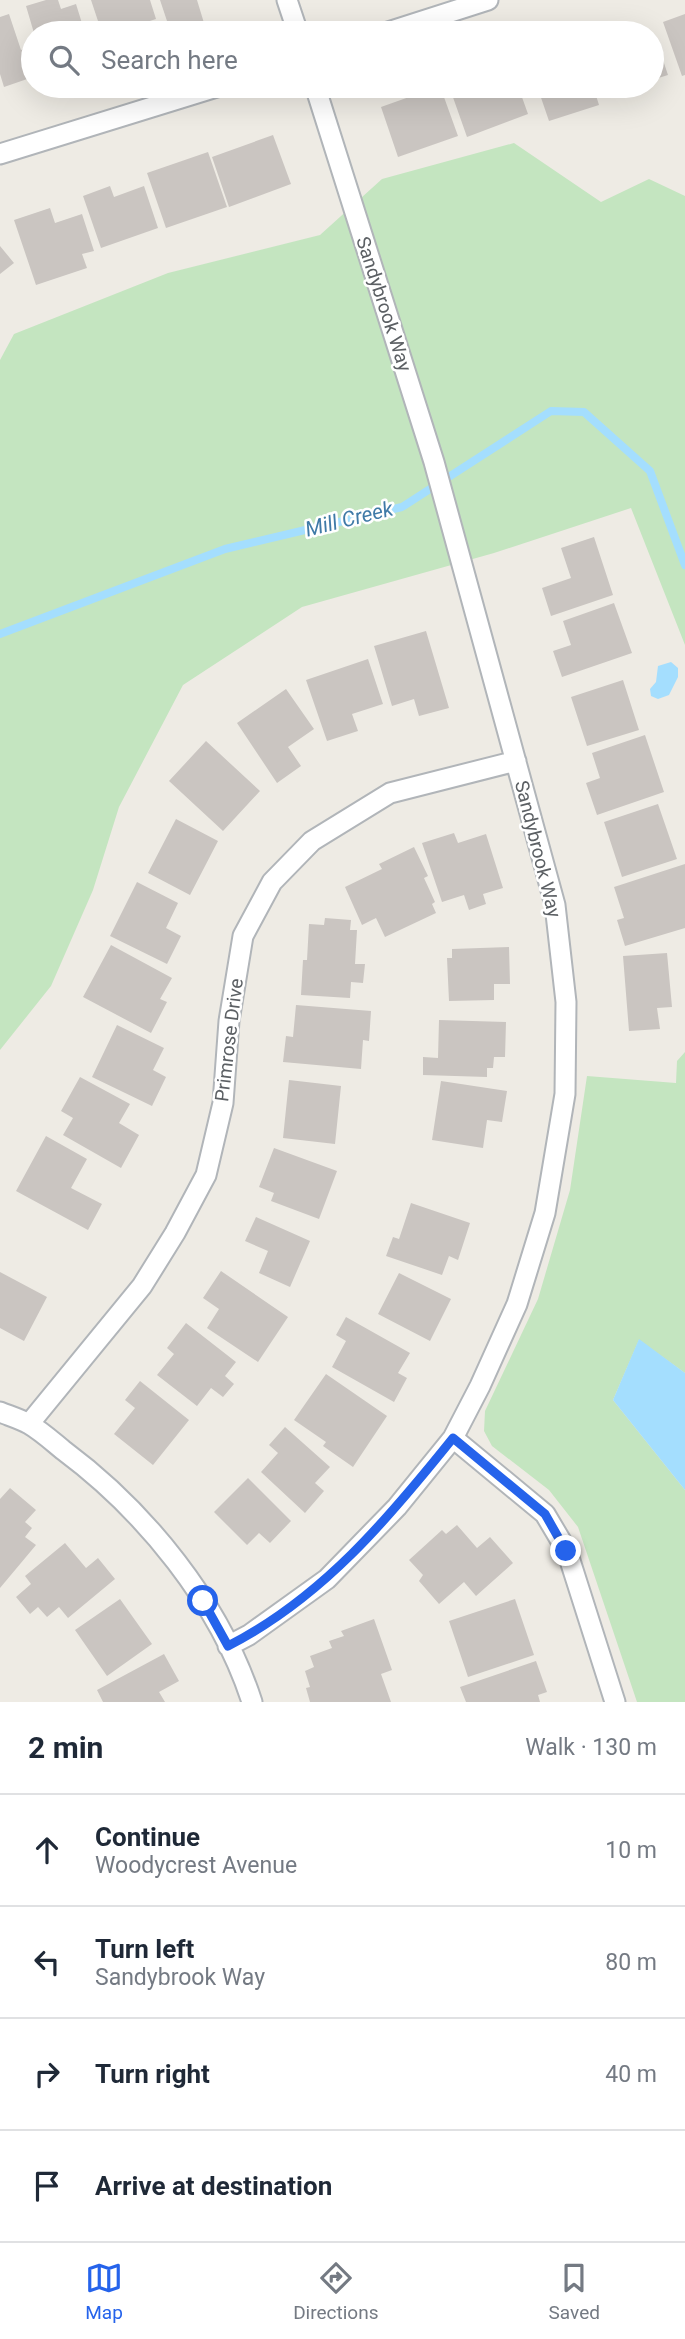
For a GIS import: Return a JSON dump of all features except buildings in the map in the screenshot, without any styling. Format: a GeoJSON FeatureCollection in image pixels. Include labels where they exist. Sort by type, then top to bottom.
{"type":"FeatureCollection","features":[{"type":"Feature","properties":{"kind":"street"},"geometry":{"type":"LineString","coordinates":[[287,0],[294,21]]}},
{"type":"Feature","properties":{"kind":"street"},"geometry":{"type":"LineString","coordinates":[[422,21],[488,0]]}},
{"type":"Feature","properties":{"kind":"street"},"geometry":{"type":"LineString","coordinates":[[0,154],[180,98]]}},
{"type":"Feature","properties":{"kind":"street","name":"Sandybrook Way"},"geometry":{"type":"LineString","coordinates":[[228,1646],[249,1635],[327,1579],[397,1507],[453,1438],[480,1387],[517,1304],[545,1213],[565,1094],[566,1002],[555,905],[434,462],[319,98]]}},
{"type":"Feature","properties":{"kind":"street","name":"Primrose Drive"},"geometry":{"type":"LineString","coordinates":[[29,1424],[142,1286],[175,1233],[206,1175],[223,1103],[229,1021],[243,936],[272,882],[312,841],[390,793],[516,761]]}},
{"type":"Feature","properties":{"kind":"street"},"geometry":{"type":"LineString","coordinates":[[0,1412],[29,1424],[95,1474],[154,1532],[203,1601],[228,1646],[252,1702]]}},
{"type":"Feature","properties":{"kind":"street"},"geometry":{"type":"LineString","coordinates":[[453,1438],[545,1514],[566,1551],[615,1702]]}},
{"type":"Feature","properties":{"kind":"green space"},"geometry":{"type":"Polygon","coordinates":[[[514,143],[601,202],[649,179],[685,196],[685,645],[631,508],[494,553],[302,607],[183,685],[119,807],[93,890],[51,986],[0,1050],[0,360],[14,334],[168,273],[320,235],[382,179],[514,143]]]}},
{"type":"Feature","properties":{"kind":"green space"},"geometry":{"type":"Polygon","coordinates":[[[685,1052],[685,1373],[639,1340],[613,1400],[685,1490],[685,1702],[637,1702],[578,1527],[549,1490],[492,1446],[484,1431],[485,1411],[538,1299],[570,1190],[587,1076],[676,1083],[677,1061],[685,1052]]]}},
{"type":"Feature","properties":{"kind":"water"},"geometry":{"type":"Polygon","coordinates":[[[671,662],[678,668],[678,677],[669,695],[658,699],[651,696],[650,689],[656,682],[658,666],[671,662]]]}},
{"type":"Feature","properties":{"kind":"water"},"geometry":{"type":"Polygon","coordinates":[[[639,1339],[685,1373],[685,1490],[613,1400],[639,1339]]]}},
{"type":"Feature","properties":{"kind":"waterway","name":"Mill Creek"},"geometry":{"type":"LineString","coordinates":[[0,634],[225,549],[402,507],[551,411],[584,412],[650,471],[685,565]]}},
{"type":"Feature","properties":{"kind":"route"},"geometry":{"type":"LineString","coordinates":[[203,1601],[228,1646],[249,1635],[327,1579],[397,1507],[453,1438],[545,1514],[566,1551]]}}]}
